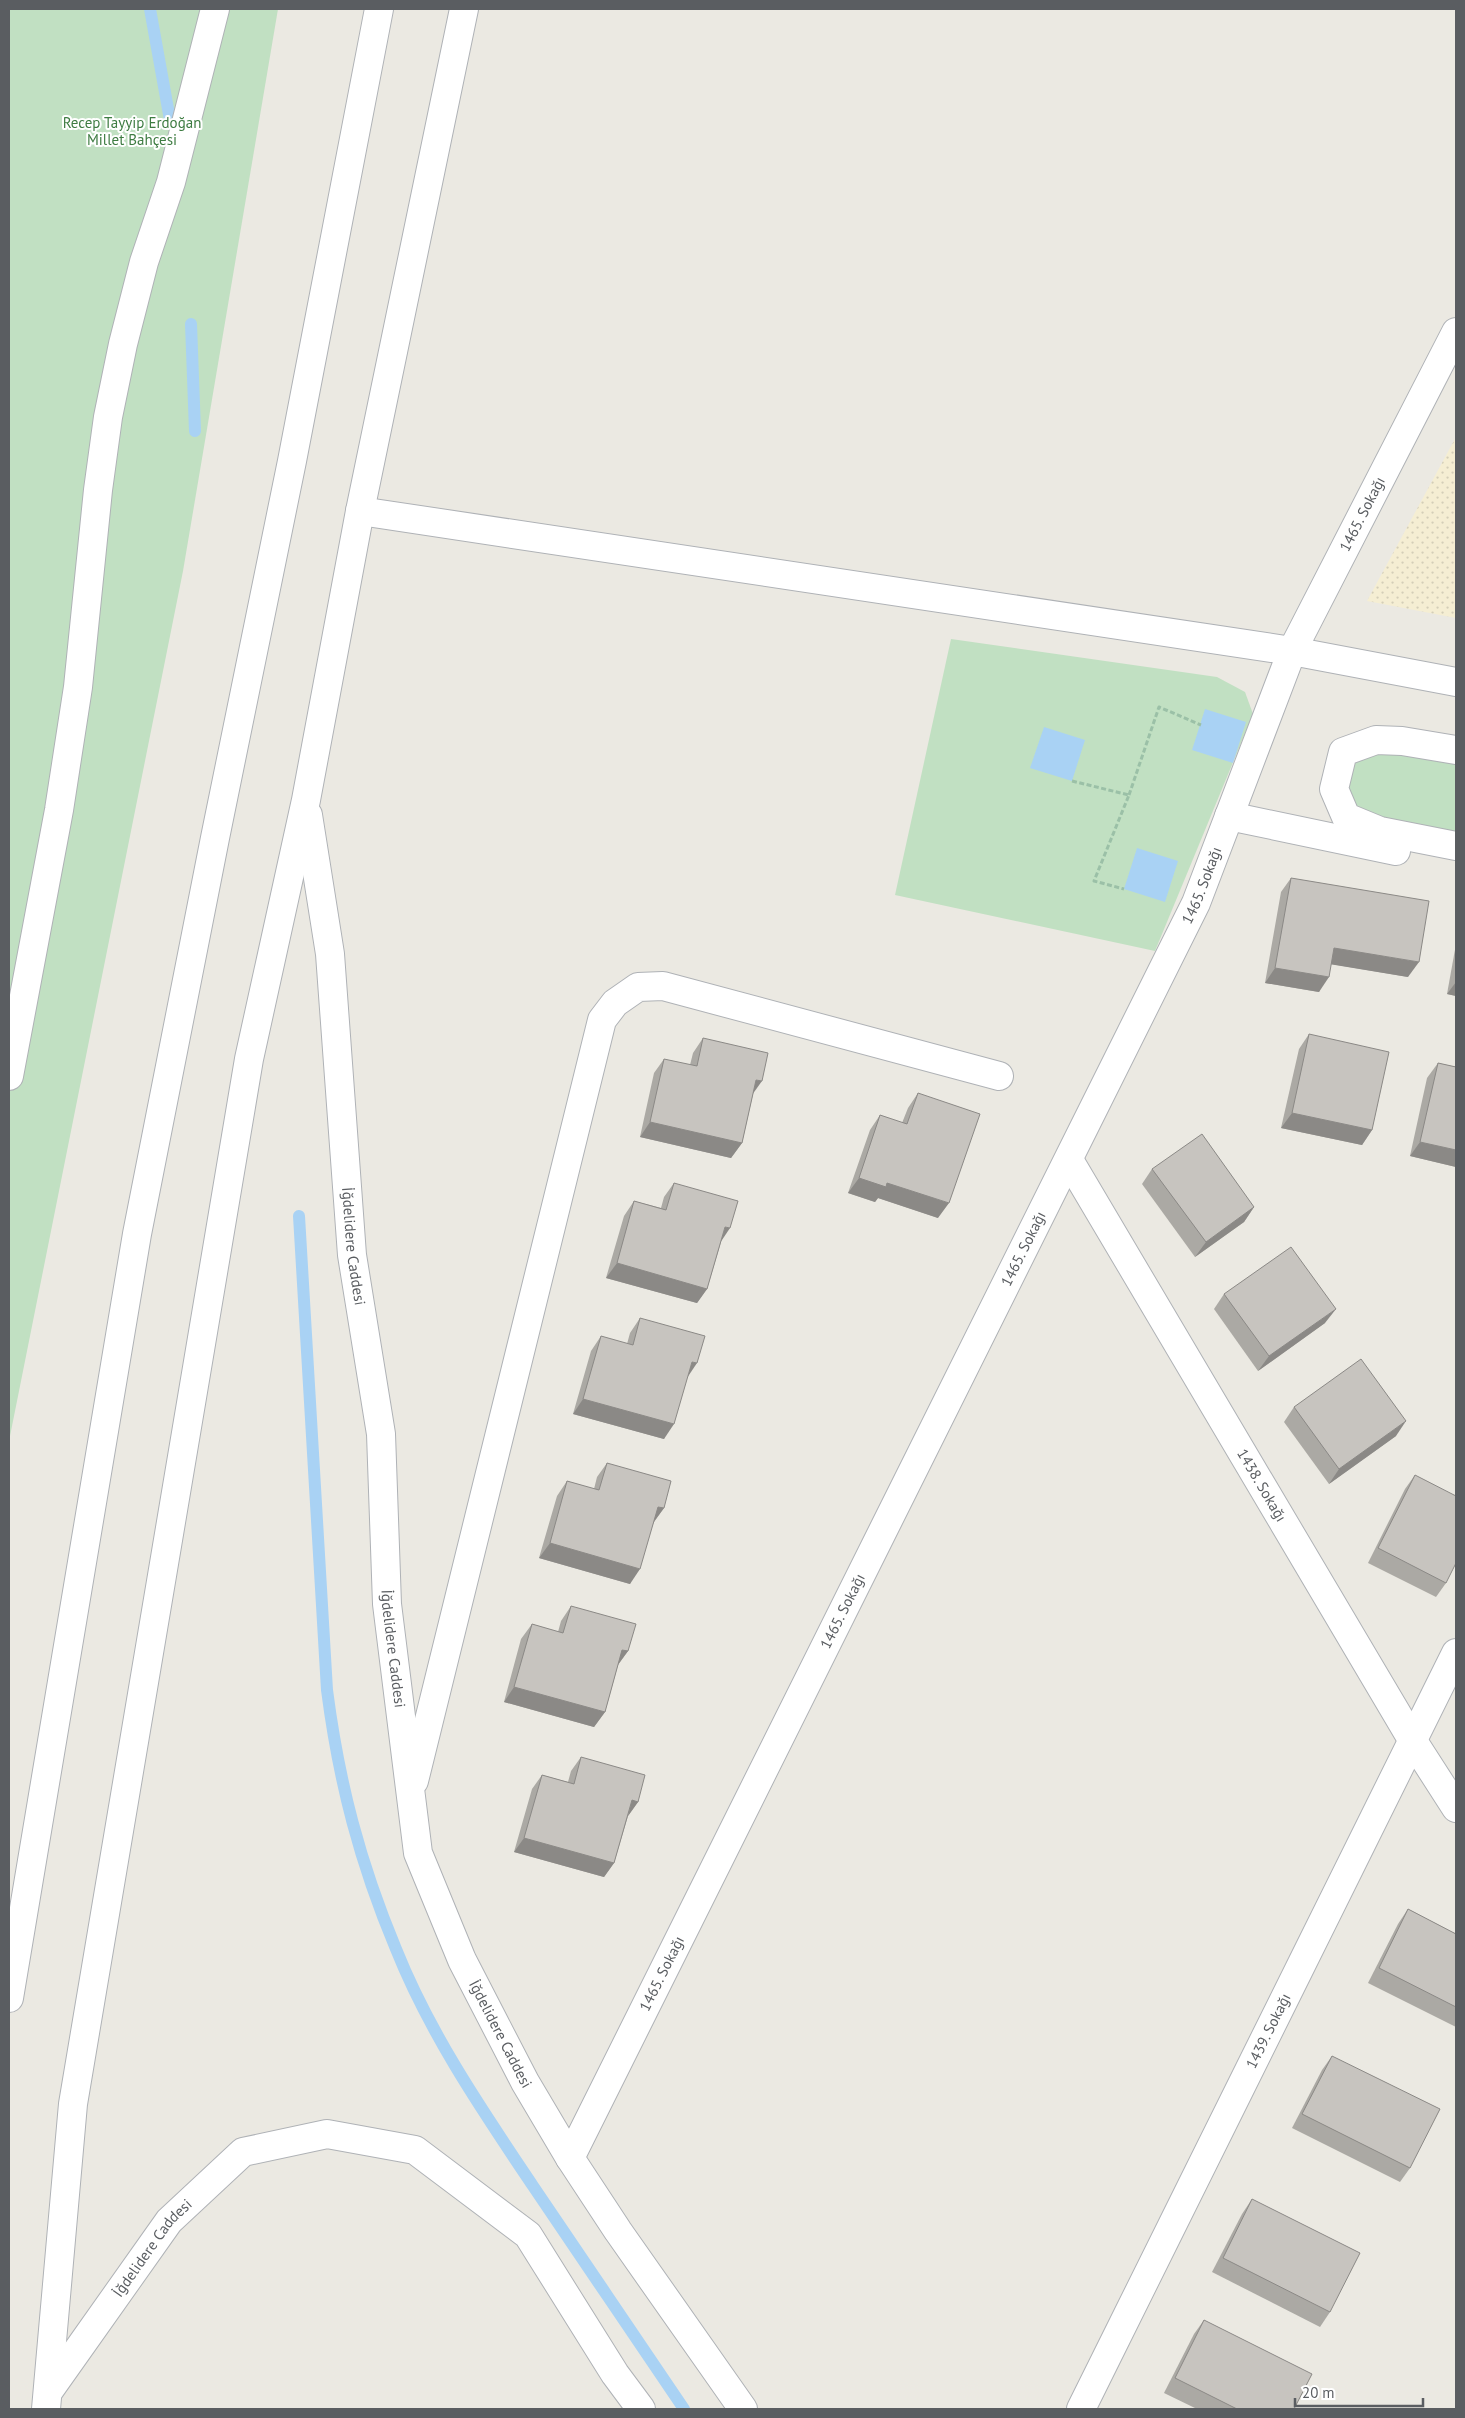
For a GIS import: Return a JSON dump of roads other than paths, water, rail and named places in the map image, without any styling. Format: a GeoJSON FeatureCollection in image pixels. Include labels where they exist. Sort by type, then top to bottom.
{"type":"FeatureCollection","features":[{"type":"Feature","properties":{"kind":"street"},"geometry":{"type":"LineString","coordinates":[[9,1076],[59,810],[78,687],[98,490],[110,408],[123,344],[144,262],[171,182],[215,9]]}},
{"type":"Feature","properties":{"kind":"street"},"geometry":{"type":"LineString","coordinates":[[9,1998],[137,1234],[292,461],[379,9]]}},
{"type":"Feature","properties":{"kind":"street"},"geometry":{"type":"LineString","coordinates":[[47,2401],[73,2104],[249,1059],[306,800],[360,511],[464,9]]}},
{"type":"Feature","properties":{"kind":"street","name":"1465. Sokağı"},"geometry":{"type":"LineString","coordinates":[[570,2158],[1196,903],[1292,652],[1456,332]]}},
{"type":"Feature","properties":{"kind":"street"},"geometry":{"type":"LineString","coordinates":[[360,511],[1292,652],[1456,682]]}},
{"type":"Feature","properties":{"kind":"street"},"geometry":{"type":"LineString","coordinates":[[1456,750],[1402,741],[1376,740],[1343,752],[1334,789],[1346,817],[1380,831],[1456,846]]}},
{"type":"Feature","properties":{"kind":"street","name":"İğdelidere Caddesi"},"geometry":{"type":"LineString","coordinates":[[306,800],[330,954],[352,1255],[381,1434],[387,1604],[418,1853],[444,1919],[482,2000],[525,2082],[570,2158],[618,2231],[743,2409]]}},
{"type":"Feature","properties":{"kind":"street"},"geometry":{"type":"LineString","coordinates":[[1229,816],[1456,864]]}},
{"type":"Feature","properties":{"kind":"street"},"geometry":{"type":"LineString","coordinates":[[410,1797],[602,1020],[615,1003],[638,987],[663,986],[999,1076]]}},
{"type":"Feature","properties":{"kind":"street","name":"1438. Sokağı"},"geometry":{"type":"LineString","coordinates":[[1069,1160],[1413,1741],[1456,1808]]}},
{"type":"Feature","properties":{"kind":"street","name":"1439. Sokağı"},"geometry":{"type":"LineString","coordinates":[[1081,2409],[1456,1652]]}},
{"type":"Feature","properties":{"kind":"street","name":"İğdelidere Caddesi"},"geometry":{"type":"LineString","coordinates":[[47,2401],[169,2221],[243,2152],[327,2134],[415,2150],[528,2236],[615,2374],[641,2409]]}},
{"type":"Feature","properties":{"kind":"water"},"geometry":{"type":"Polygon","coordinates":[[[1205,709],[1246,722],[1233,763],[1192,750],[1205,709]]]}},
{"type":"Feature","properties":{"kind":"water"},"geometry":{"type":"Polygon","coordinates":[[[1044,727],[1085,740],[1072,781],[1030,768],[1044,727]]]}},
{"type":"Feature","properties":{"kind":"water"},"geometry":{"type":"Polygon","coordinates":[[[1137,848],[1178,861],[1165,902],[1124,889],[1137,848]]]}},
{"type":"Feature","properties":{"kind":"waterway"},"geometry":{"type":"LineString","coordinates":[[150,9],[170,120]]}},
{"type":"Feature","properties":{"kind":"waterway"},"geometry":{"type":"LineString","coordinates":[[191,324],[195,431]]}},
{"type":"Feature","properties":{"kind":"waterway"},"geometry":{"type":"LineString","coordinates":[[299,1216],[327,1690],[338,1758],[352,1822],[372,1885],[383,1917],[410,1980],[458,2071],[684,2409]]}},
{"type":"Feature","properties":{"kind":"park label","name":"Recep Tayyip Erdoğan Millet Bahçesi"},"geometry":{"type":"Point","coordinates":[132,132]}}]}
